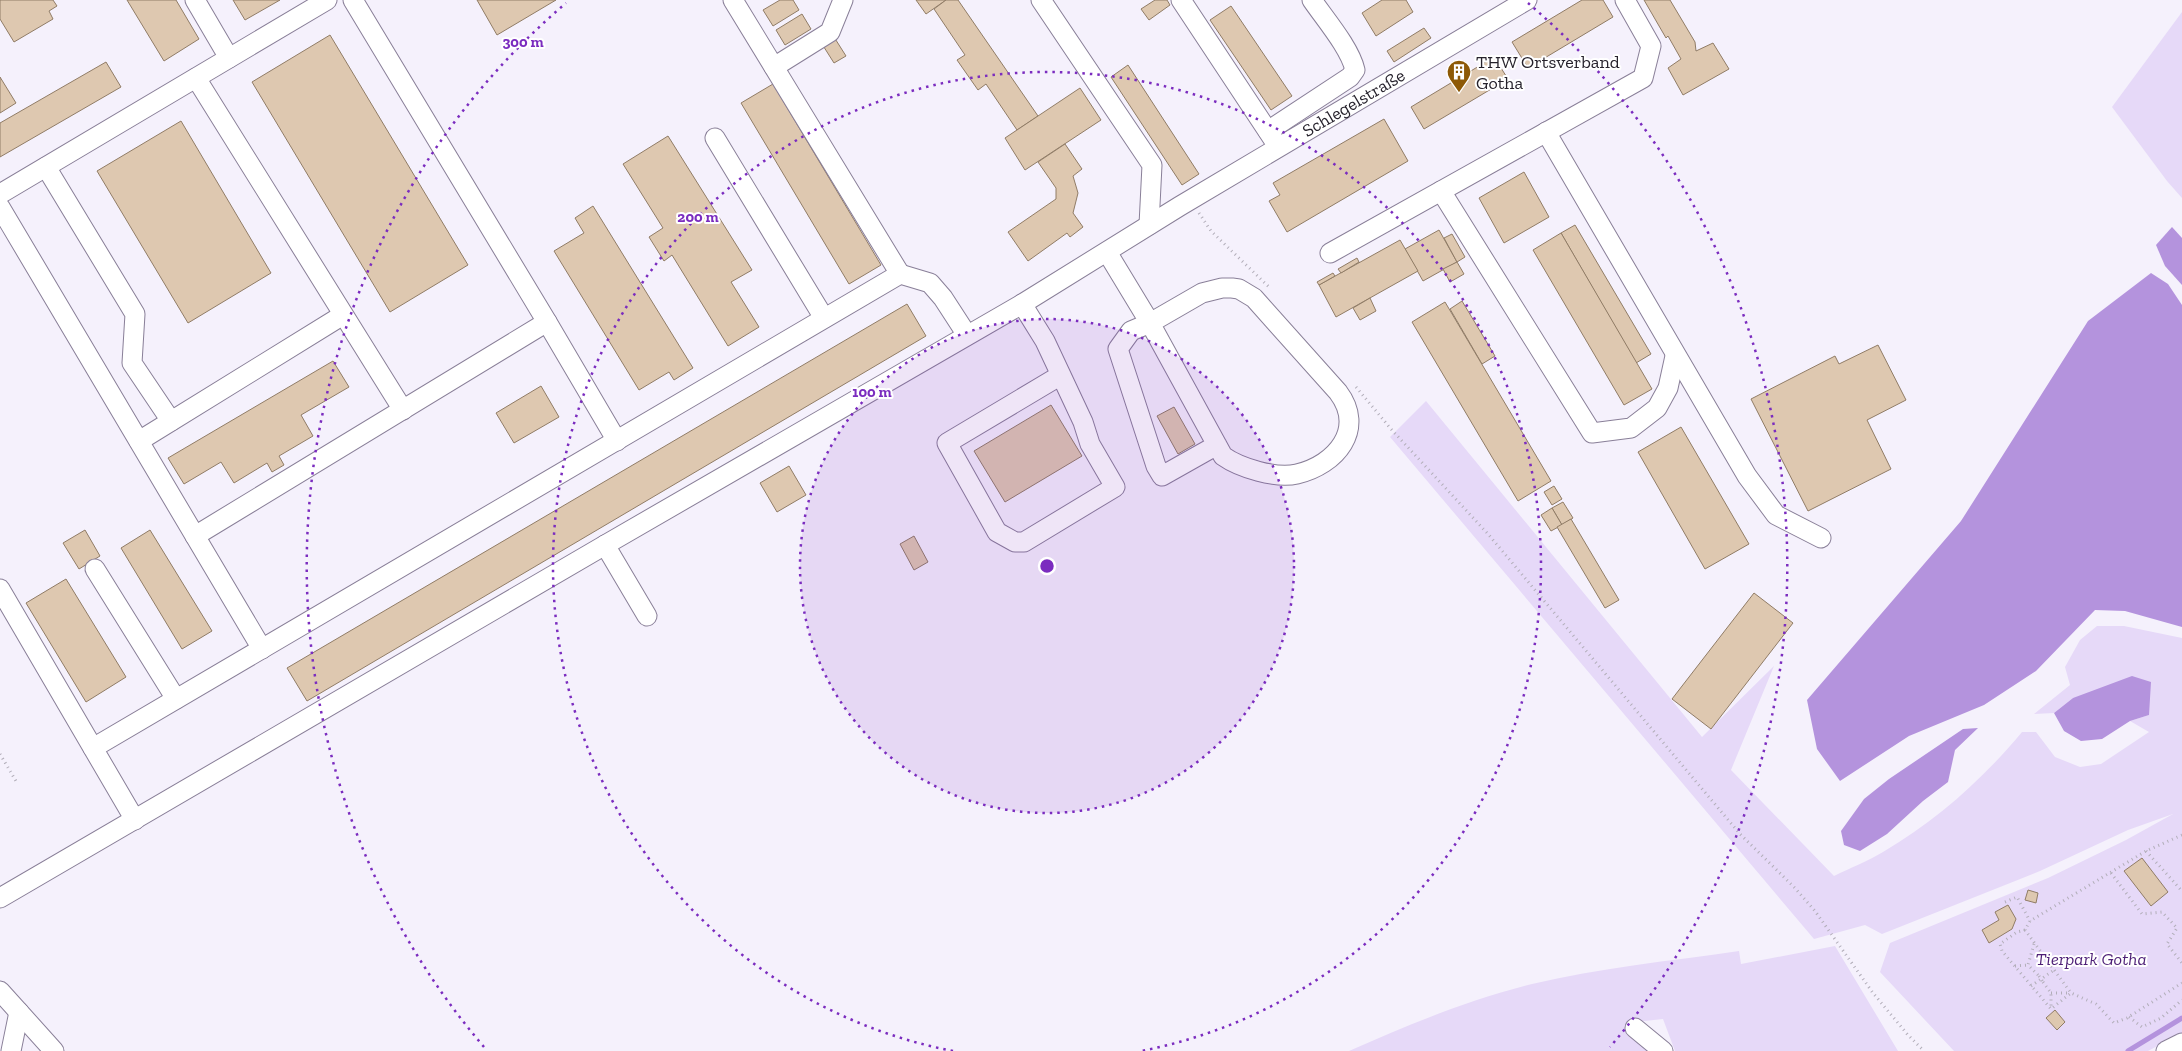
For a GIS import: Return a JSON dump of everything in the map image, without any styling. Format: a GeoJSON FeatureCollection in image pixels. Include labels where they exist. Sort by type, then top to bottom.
{"type":"FeatureCollection","features":[{"type":"Feature","properties":{"kind":"street"},"geometry":{"type":"LineString","coordinates":[[196,0],[229,58]]}},
{"type":"Feature","properties":{"kind":"street"},"geometry":{"type":"LineString","coordinates":[[0,194],[328,0]]}},
{"type":"Feature","properties":{"kind":"street"},"geometry":{"type":"LineString","coordinates":[[352,0],[617,441]]}},
{"type":"Feature","properties":{"kind":"street"},"geometry":{"type":"LineString","coordinates":[[733,0],[900,274],[930,283],[943,298],[967,335]]}},
{"type":"Feature","properties":{"kind":"street"},"geometry":{"type":"LineString","coordinates":[[774,67],[830,32],[843,0]]}},
{"type":"Feature","properties":{"kind":"street"},"geometry":{"type":"LineString","coordinates":[[1041,0],[1152,165],[1149,225]]}},
{"type":"Feature","properties":{"kind":"street"},"geometry":{"type":"LineString","coordinates":[[1181,0],[1279,147]]}},
{"type":"Feature","properties":{"kind":"street"},"geometry":{"type":"LineString","coordinates":[[1268,131],[1350,78],[1355,70],[1312,0]]}},
{"type":"Feature","properties":{"kind":"street","name":"Schlegelstraße"},"geometry":{"type":"LineString","coordinates":[[0,898],[1022,304],[1185,203],[1526,0]]}},
{"type":"Feature","properties":{"kind":"street"},"geometry":{"type":"LineString","coordinates":[[1330,253],[1643,78],[1652,46],[1625,0]]}},
{"type":"Feature","properties":{"kind":"street"},"geometry":{"type":"LineString","coordinates":[[196,78],[403,410]]}},
{"type":"Feature","properties":{"kind":"street"},"geometry":{"type":"LineString","coordinates":[[1546,132],[1675,356],[1747,476],[1776,515],[1821,538]]}},
{"type":"Feature","properties":{"kind":"street"},"geometry":{"type":"LineString","coordinates":[[714,138],[824,318]]}},
{"type":"Feature","properties":{"kind":"street"},"geometry":{"type":"LineString","coordinates":[[46,167],[135,314],[132,363],[171,421]]}},
{"type":"Feature","properties":{"kind":"street"},"geometry":{"type":"LineString","coordinates":[[1441,191],[1592,433],[1631,428],[1658,408],[1668,388],[1675,356]]}},
{"type":"Feature","properties":{"kind":"street"},"geometry":{"type":"LineString","coordinates":[[0,207],[262,649]]}},
{"type":"Feature","properties":{"kind":"street"},"geometry":{"type":"LineString","coordinates":[[1107,252],[1150,323],[1217,445],[1224,456],[1234,464],[1262,473],[1296,475],[1335,455],[1342,447],[1348,430],[1348,412],[1345,401],[1254,298],[1239,289],[1222,288],[1202,293],[1150,323],[1131,331],[1118,349],[1156,466],[1162,476],[1217,445]]}},
{"type":"Feature","properties":{"kind":"street"},"geometry":{"type":"LineString","coordinates":[[93,748],[900,274]]}},
{"type":"Feature","properties":{"kind":"street"},"geometry":{"type":"LineString","coordinates":[[1022,304],[1045,341],[1061,375],[1083,422],[1090,444],[1115,487],[1024,542],[1015,542],[997,532],[947,443],[1061,375]]}},
{"type":"Feature","properties":{"kind":"street"},"geometry":{"type":"LineString","coordinates":[[139,441],[343,315]]}},
{"type":"Feature","properties":{"kind":"street"},"geometry":{"type":"LineString","coordinates":[[195,536],[547,322]]}},
{"type":"Feature","properties":{"kind":"street"},"geometry":{"type":"LineString","coordinates":[[605,545],[647,616]]}},
{"type":"Feature","properties":{"kind":"street"},"geometry":{"type":"LineString","coordinates":[[95,569],[176,699]]}},
{"type":"Feature","properties":{"kind":"street"},"geometry":{"type":"LineString","coordinates":[[0,589],[135,820]]}},
{"type":"Feature","properties":{"kind":"street"},"geometry":{"type":"LineString","coordinates":[[0,991],[54,1051]]}},
{"type":"Feature","properties":{"kind":"street"},"geometry":{"type":"LineString","coordinates":[[11,1051],[19,1012]]}},
{"type":"Feature","properties":{"kind":"street"},"geometry":{"type":"LineString","coordinates":[[1635,1028],[1663,1051]]}},
{"type":"Feature","properties":{"kind":"street"},"geometry":{"type":"LineString","coordinates":[[2166,1051],[2182,1043]]}},
{"type":"Feature","properties":{"kind":"path"},"geometry":{"type":"LineString","coordinates":[[1185,203],[1211,231],[1271,288]]}},
{"type":"Feature","properties":{"kind":"path"},"geometry":{"type":"LineString","coordinates":[[1351,381],[1390,429],[1488,534],[1740,834],[1795,888],[1815,911],[1873,992],[1908,1035],[1924,1051]]}},
{"type":"Feature","properties":{"kind":"path"},"geometry":{"type":"LineString","coordinates":[[0,754],[16,781]]}},
{"type":"Feature","properties":{"kind":"path"},"geometry":{"type":"LineString","coordinates":[[2051,1009],[2002,951],[2000,944],[2017,932],[2025,930],[2030,921],[2146,851],[2182,835]]}},
{"type":"Feature","properties":{"kind":"path"},"geometry":{"type":"LineString","coordinates":[[2146,851],[2182,891]]}},
{"type":"Feature","properties":{"kind":"path"},"geometry":{"type":"LineString","coordinates":[[2111,873],[2142,914],[2162,912],[2177,928],[2167,944],[2182,963]]}},
{"type":"Feature","properties":{"kind":"path"},"geometry":{"type":"LineString","coordinates":[[2005,902],[2016,897],[2030,921]]}},
{"type":"Feature","properties":{"kind":"path"},"geometry":{"type":"LineString","coordinates":[[2025,930],[2071,992],[2096,1004],[2114,1024],[2129,1017],[2182,983]]}},
{"type":"Feature","properties":{"kind":"path"},"geometry":{"type":"LineString","coordinates":[[2028,965],[2034,943]]}},
{"type":"Feature","properties":{"kind":"path"},"geometry":{"type":"LineString","coordinates":[[2014,966],[2028,965],[2039,976],[2051,993],[2051,1009]]}},
{"type":"Feature","properties":{"kind":"path"},"geometry":{"type":"LineString","coordinates":[[2031,986],[2054,970]]}},
{"type":"Feature","properties":{"kind":"path"},"geometry":{"type":"LineString","coordinates":[[2051,993],[2071,992]]}},
{"type":"Feature","properties":{"kind":"path"},"geometry":{"type":"LineString","coordinates":[[2051,1009],[2071,992]]}},
{"type":"Feature","properties":{"kind":"path"},"geometry":{"type":"LineString","coordinates":[[2129,1017],[2142,1027],[2161,1018],[2182,1000]]}},
{"type":"Feature","properties":{"kind":"green space"},"geometry":{"type":"Polygon","coordinates":[[[2182,12],[2182,198],[2167,181],[2112,107],[2182,12]]]}},
{"type":"Feature","properties":{"kind":"green space","name":"Tierpark Gotha"},"geometry":{"type":"Polygon","coordinates":[[[1426,401],[1702,737],[1774,666],[1731,770],[1834,876],[1883,852],[1922,827],[1975,782],[2022,732],[2036,732],[2055,757],[2080,767],[2101,764],[2149,732],[2130,721],[2149,715],[2073,698],[2054,713],[2034,714],[2070,685],[2065,667],[2080,640],[2097,626],[2124,626],[2182,638],[2182,1033],[2148,1051],[1954,1051],[1880,972],[1890,943],[2048,878],[2126,840],[2173,814],[2128,830],[2040,871],[1882,934],[1865,925],[1814,939],[1390,437],[1426,401]]]}},
{"type":"Feature","properties":{"kind":"green space"},"geometry":{"type":"Polygon","coordinates":[[[1835,946],[1898,1051],[1675,1051],[1663,1019],[1626,1023],[1652,1051],[1349,1051],[1462,1005],[1508,990],[1557,978],[1739,951],[1741,964],[1835,946]]]}},
{"type":"Feature","properties":{"kind":"shaded area"},"geometry":{"type":"Polygon","coordinates":[[[2172,227],[2182,238],[2182,285],[2165,266],[2156,245],[2172,227]]]}},
{"type":"Feature","properties":{"kind":"shaded area"},"geometry":{"type":"Polygon","coordinates":[[[2151,273],[2168,284],[2182,305],[2182,627],[2125,611],[2095,610],[2036,671],[1984,705],[1909,736],[1840,781],[1817,749],[1807,700],[1961,521],[2088,321],[2151,273]]]}},
{"type":"Feature","properties":{"kind":"shaded area"},"geometry":{"type":"Polygon","coordinates":[[[2132,676],[2151,682],[2149,715],[2130,721],[2102,739],[2081,741],[2064,731],[2054,713],[2073,698],[2132,676]]]}},
{"type":"Feature","properties":{"kind":"shaded area"},"geometry":{"type":"Polygon","coordinates":[[[1978,728],[1955,750],[1948,782],[1923,801],[1887,834],[1860,851],[1844,845],[1841,831],[1864,799],[1889,779],[1963,729],[1978,728]]]}},
{"type":"Feature","properties":{"kind":"building"},"geometry":{"type":"Polygon","coordinates":[[[0,0],[53,0],[57,6],[49,11],[53,19],[14,42],[0,19],[0,0]]]}},
{"type":"Feature","properties":{"kind":"building"},"geometry":{"type":"Polygon","coordinates":[[[127,0],[176,0],[199,39],[164,61],[127,0]]]}},
{"type":"Feature","properties":{"kind":"building"},"geometry":{"type":"Polygon","coordinates":[[[233,0],[280,0],[245,20],[233,0]]]}},
{"type":"Feature","properties":{"kind":"building"},"geometry":{"type":"Polygon","coordinates":[[[477,0],[556,0],[497,35],[477,0]]]}},
{"type":"Feature","properties":{"kind":"building"},"geometry":{"type":"Polygon","coordinates":[[[780,0],[793,0],[799,10],[773,26],[763,10],[780,0]]]}},
{"type":"Feature","properties":{"kind":"building"},"geometry":{"type":"Polygon","coordinates":[[[916,0],[946,0],[926,14],[916,0]]]}},
{"type":"Feature","properties":{"kind":"building"},"geometry":{"type":"Polygon","coordinates":[[[946,0],[958,0],[1038,116],[1017,130],[986,84],[978,90],[957,60],[965,55],[934,9],[946,0]]]}},
{"type":"Feature","properties":{"kind":"building"},"geometry":{"type":"Polygon","coordinates":[[[1155,0],[1167,0],[1170,5],[1149,20],[1141,9],[1155,0]]]}},
{"type":"Feature","properties":{"kind":"building"},"geometry":{"type":"Polygon","coordinates":[[[1382,0],[1406,0],[1413,12],[1376,36],[1362,13],[1382,0]]]}},
{"type":"Feature","properties":{"kind":"building"},"geometry":{"type":"Polygon","coordinates":[[[1582,0],[1603,0],[1613,17],[1528,68],[1512,42],[1582,0]]]}},
{"type":"Feature","properties":{"kind":"building"},"geometry":{"type":"Polygon","coordinates":[[[1644,0],[1670,0],[1695,42],[1696,51],[1713,43],[1729,69],[1683,95],[1668,68],[1681,59],[1668,36],[1666,38],[1644,0]]]}},
{"type":"Feature","properties":{"kind":"building"},"geometry":{"type":"Polygon","coordinates":[[[1231,6],[1292,96],[1271,110],[1210,20],[1231,6]]]}},
{"type":"Feature","properties":{"kind":"building"},"geometry":{"type":"Polygon","coordinates":[[[802,14],[811,29],[785,45],[776,30],[802,14]]]}},
{"type":"Feature","properties":{"kind":"building"},"geometry":{"type":"Polygon","coordinates":[[[1424,28],[1431,38],[1394,62],[1387,51],[1424,28]]]}},
{"type":"Feature","properties":{"kind":"building"},"geometry":{"type":"Polygon","coordinates":[[[330,35],[468,265],[390,312],[252,82],[330,35]]]}},
{"type":"Feature","properties":{"kind":"building"},"geometry":{"type":"Polygon","coordinates":[[[834,37],[846,56],[834,63],[822,44],[834,37]]]}},
{"type":"Feature","properties":{"kind":"building","name":"THW Ortsverband Gotha"},"geometry":{"type":"Polygon","coordinates":[[[1494,57],[1508,79],[1424,129],[1411,107],[1494,57]]]}},
{"type":"Feature","properties":{"kind":"building"},"geometry":{"type":"Polygon","coordinates":[[[106,62],[121,87],[0,157],[0,123],[106,62]]]}},
{"type":"Feature","properties":{"kind":"building"},"geometry":{"type":"Polygon","coordinates":[[[1128,65],[1199,174],[1182,185],[1111,77],[1128,65]]]}},
{"type":"Feature","properties":{"kind":"building"},"geometry":{"type":"Polygon","coordinates":[[[0,77],[16,103],[0,113],[0,77]]]}},
{"type":"Feature","properties":{"kind":"building"},"geometry":{"type":"Polygon","coordinates":[[[773,84],[881,265],[849,284],[741,103],[773,84]]]}},
{"type":"Feature","properties":{"kind":"building"},"geometry":{"type":"Polygon","coordinates":[[[1080,88],[1101,120],[1025,170],[1005,138],[1080,88]]]}},
{"type":"Feature","properties":{"kind":"building"},"geometry":{"type":"Polygon","coordinates":[[[1384,119],[1408,161],[1287,232],[1269,201],[1280,195],[1273,183],[1384,119]]]}},
{"type":"Feature","properties":{"kind":"building"},"geometry":{"type":"Polygon","coordinates":[[[181,121],[271,273],[188,323],[97,171],[181,121]]]}},
{"type":"Feature","properties":{"kind":"building"},"geometry":{"type":"Polygon","coordinates":[[[668,136],[752,270],[731,282],[759,327],[728,346],[672,255],[664,261],[649,237],[663,228],[623,164],[668,136]]]}},
{"type":"Feature","properties":{"kind":"building"},"geometry":{"type":"Polygon","coordinates":[[[1065,144],[1082,169],[1073,176],[1078,193],[1073,213],[1083,227],[1070,237],[1067,233],[1028,261],[1008,232],[1056,199],[1056,188],[1038,162],[1065,144]]]}},
{"type":"Feature","properties":{"kind":"building"},"geometry":{"type":"Polygon","coordinates":[[[1524,172],[1549,217],[1504,243],[1479,198],[1524,172]]]}},
{"type":"Feature","properties":{"kind":"building"},"geometry":{"type":"Polygon","coordinates":[[[593,206],[693,368],[674,380],[669,372],[639,390],[554,251],[584,233],[575,218],[593,206]]]}},
{"type":"Feature","properties":{"kind":"building"},"geometry":{"type":"Polygon","coordinates":[[[1575,225],[1651,354],[1636,363],[1561,233],[1575,225]]]}},
{"type":"Feature","properties":{"kind":"building"},"geometry":{"type":"Polygon","coordinates":[[[1439,230],[1457,262],[1423,281],[1405,249],[1439,230]]]}},
{"type":"Feature","properties":{"kind":"building"},"geometry":{"type":"Polygon","coordinates":[[[1561,233],[1652,389],[1624,405],[1533,250],[1561,233]]]}},
{"type":"Feature","properties":{"kind":"building"},"geometry":{"type":"Polygon","coordinates":[[[1452,234],[1465,257],[1457,262],[1444,238],[1452,234]]]}},
{"type":"Feature","properties":{"kind":"building"},"geometry":{"type":"Polygon","coordinates":[[[1400,240],[1418,271],[1336,317],[1319,285],[1400,240]]]}},
{"type":"Feature","properties":{"kind":"building"},"geometry":{"type":"Polygon","coordinates":[[[1357,258],[1359,262],[1341,273],[1338,269],[1357,258]]]}},
{"type":"Feature","properties":{"kind":"building"},"geometry":{"type":"Polygon","coordinates":[[[1457,262],[1464,274],[1450,282],[1443,269],[1457,262]]]}},
{"type":"Feature","properties":{"kind":"building"},"geometry":{"type":"Polygon","coordinates":[[[1333,273],[1335,276],[1319,285],[1317,282],[1333,273]]]}},
{"type":"Feature","properties":{"kind":"building"},"geometry":{"type":"Polygon","coordinates":[[[1370,298],[1376,311],[1360,320],[1353,308],[1370,298]]]}},
{"type":"Feature","properties":{"kind":"building"},"geometry":{"type":"Polygon","coordinates":[[[1462,301],[1495,356],[1482,364],[1450,309],[1462,301]]]}},
{"type":"Feature","properties":{"kind":"building"},"geometry":{"type":"Polygon","coordinates":[[[1445,302],[1551,481],[1518,501],[1412,322],[1445,302]]]}},
{"type":"Feature","properties":{"kind":"building"},"geometry":{"type":"Polygon","coordinates":[[[907,304],[926,336],[307,701],[287,668],[907,304]]]}},
{"type":"Feature","properties":{"kind":"building"},"geometry":{"type":"Polygon","coordinates":[[[1878,345],[1906,400],[1867,420],[1891,469],[1808,511],[1751,399],[1835,356],[1839,364],[1878,345]]]}},
{"type":"Feature","properties":{"kind":"building"},"geometry":{"type":"Polygon","coordinates":[[[333,361],[349,387],[301,415],[313,436],[279,456],[284,465],[272,472],[267,463],[234,483],[221,462],[184,484],[168,458],[333,361]]]}},
{"type":"Feature","properties":{"kind":"building"},"geometry":{"type":"Polygon","coordinates":[[[541,386],[559,417],[514,443],[496,413],[541,386]]]}},
{"type":"Feature","properties":{"kind":"building"},"geometry":{"type":"Polygon","coordinates":[[[1051,405],[1082,456],[1005,502],[974,451],[1051,405]]]}},
{"type":"Feature","properties":{"kind":"building"},"geometry":{"type":"Polygon","coordinates":[[[1174,407],[1195,444],[1178,454],[1157,416],[1174,407]]]}},
{"type":"Feature","properties":{"kind":"building"},"geometry":{"type":"Polygon","coordinates":[[[1681,427],[1749,544],[1705,569],[1638,452],[1681,427]]]}},
{"type":"Feature","properties":{"kind":"building"},"geometry":{"type":"Polygon","coordinates":[[[789,466],[806,495],[777,512],[760,483],[789,466]]]}},
{"type":"Feature","properties":{"kind":"building"},"geometry":{"type":"Polygon","coordinates":[[[1554,486],[1562,499],[1552,505],[1544,492],[1554,486]]]}},
{"type":"Feature","properties":{"kind":"building"},"geometry":{"type":"Polygon","coordinates":[[[1563,502],[1573,518],[1562,525],[1552,508],[1563,502]]]}},
{"type":"Feature","properties":{"kind":"building"},"geometry":{"type":"Polygon","coordinates":[[[1552,508],[1562,525],[1551,531],[1541,515],[1552,508]]]}},
{"type":"Feature","properties":{"kind":"building"},"geometry":{"type":"Polygon","coordinates":[[[1571,519],[1619,600],[1605,608],[1557,527],[1571,519]]]}},
{"type":"Feature","properties":{"kind":"building"},"geometry":{"type":"Polygon","coordinates":[[[85,530],[100,556],[79,569],[63,543],[85,530]]]}},
{"type":"Feature","properties":{"kind":"building"},"geometry":{"type":"Polygon","coordinates":[[[150,530],[212,631],[182,649],[121,548],[150,530]]]}},
{"type":"Feature","properties":{"kind":"building"},"geometry":{"type":"Polygon","coordinates":[[[914,536],[928,562],[914,570],[900,544],[914,536]]]}},
{"type":"Feature","properties":{"kind":"building"},"geometry":{"type":"Polygon","coordinates":[[[66,579],[126,677],[86,702],[26,603],[66,579]]]}},
{"type":"Feature","properties":{"kind":"building"},"geometry":{"type":"Polygon","coordinates":[[[1754,593],[1793,623],[1711,729],[1672,699],[1754,593]]]}},
{"type":"Feature","properties":{"kind":"building"},"geometry":{"type":"Polygon","coordinates":[[[2142,858],[2168,892],[2151,906],[2124,871],[2142,858]]]}},
{"type":"Feature","properties":{"kind":"building"},"geometry":{"type":"Polygon","coordinates":[[[2028,890],[2038,893],[2036,903],[2025,900],[2028,890]]]}},
{"type":"Feature","properties":{"kind":"building"},"geometry":{"type":"Polygon","coordinates":[[[2008,905],[2016,919],[2012,929],[1989,943],[1982,930],[1999,920],[1995,912],[2008,905]]]}},
{"type":"Feature","properties":{"kind":"building"},"geometry":{"type":"Polygon","coordinates":[[[2055,1010],[2065,1022],[2057,1030],[2046,1018],[2055,1010]]]}},
{"type":"Feature","properties":{"kind":"waterway"},"geometry":{"type":"LineString","coordinates":[[2128,1051],[2182,1018]]}},
{"type":"Feature","properties":{"kind":"place","name":"THW Ortsverband Gotha"},"geometry":{"type":"Point","coordinates":[1459,93]}}]}
